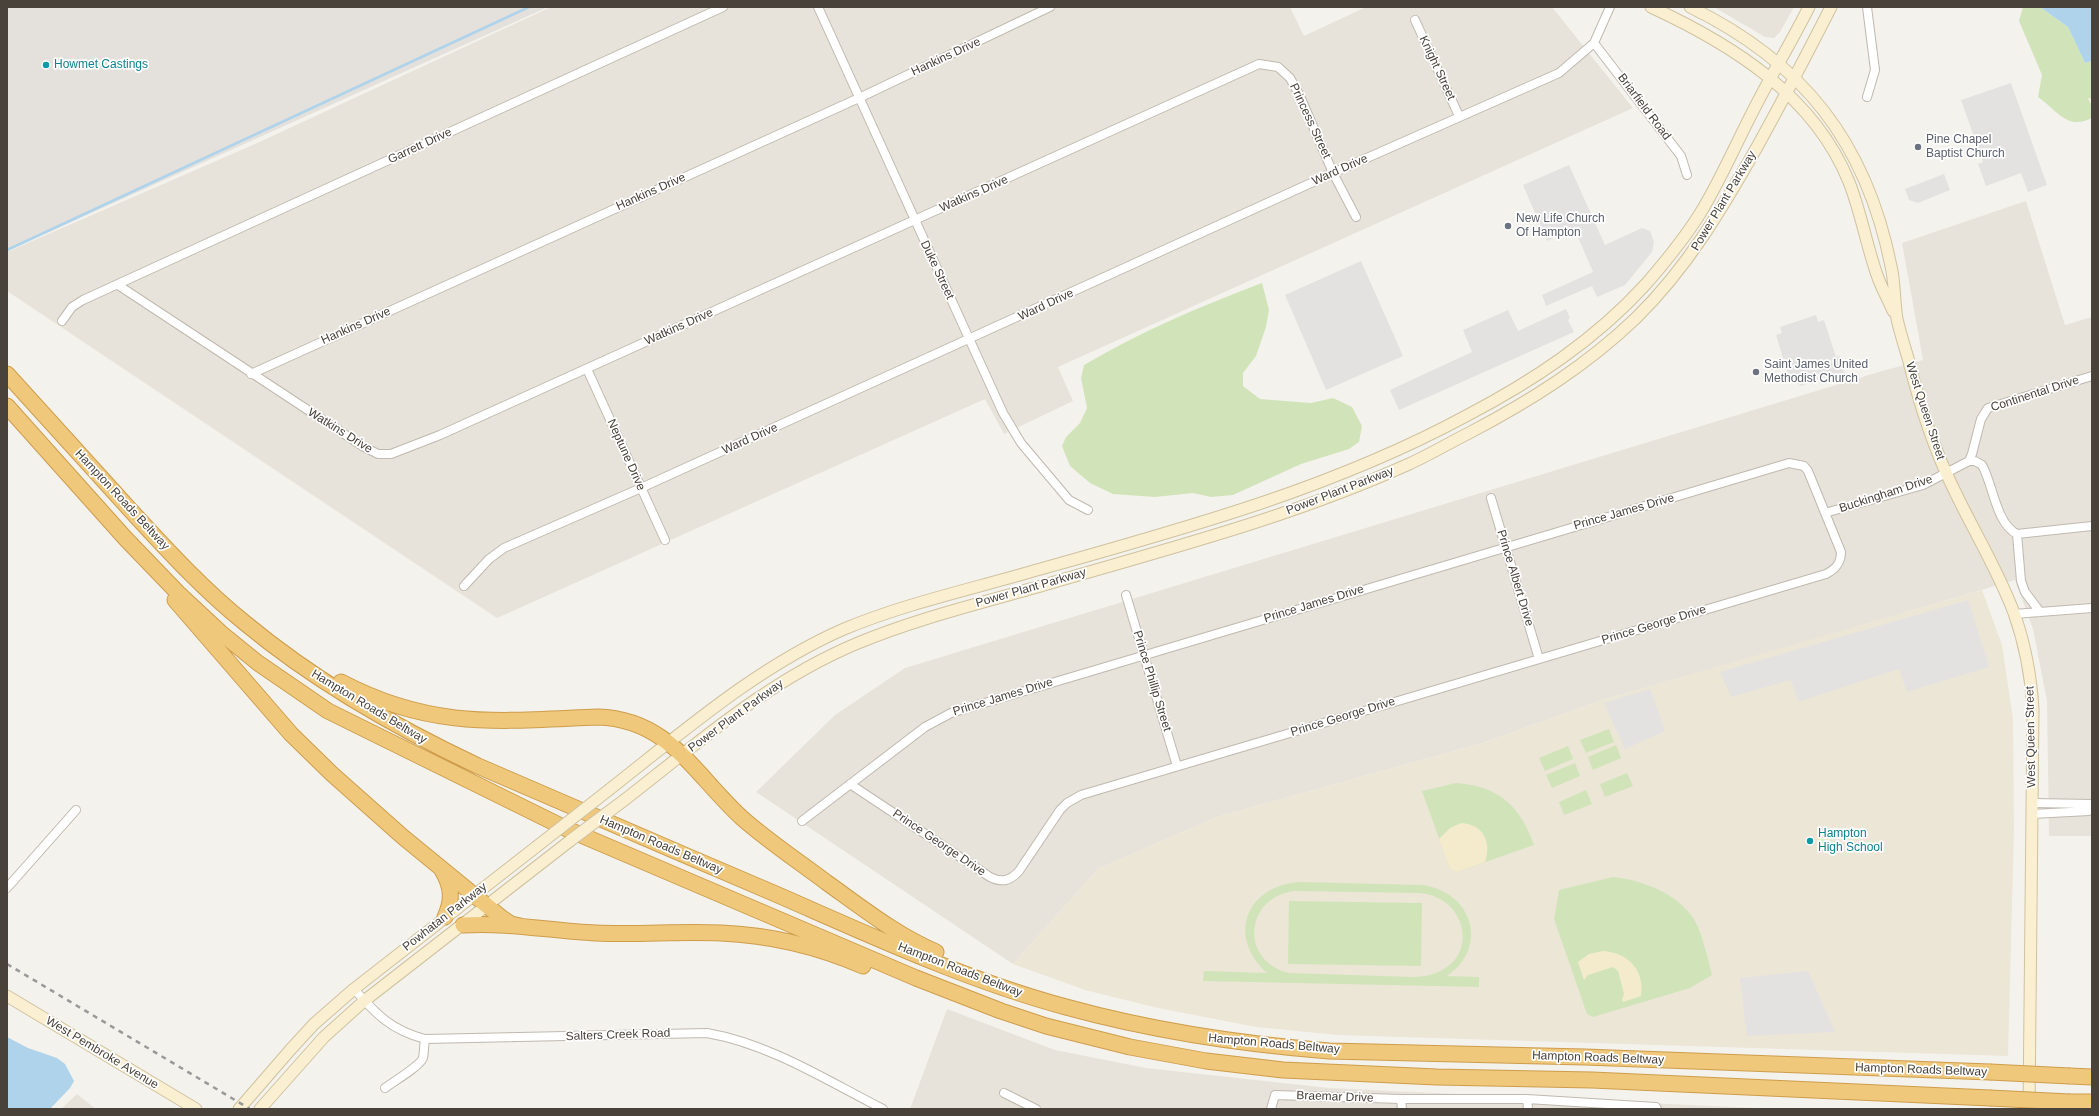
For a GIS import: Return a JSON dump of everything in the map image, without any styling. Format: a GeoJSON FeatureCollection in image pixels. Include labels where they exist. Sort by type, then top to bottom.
{"type":"FeatureCollection","features":[{"type":"Feature","properties":{"kind":"highway","name":"Hampton Roads Beltway"},"geometry":{"type":"LineString","coordinates":[[7,374],[162,545],[214,596],[276,648],[357,703],[429,742],[535,791],[969,976],[1065,1007],[1137,1025],[1212,1039],[1290,1048],[1329,1051],[1593,1057],[2092,1077]]}},
{"type":"Feature","properties":{"kind":"highway","name":"Hampton Roads Beltway"},"geometry":{"type":"LineString","coordinates":[[7,406],[125,538],[178,593],[258,663],[328,711],[567,829],[916,978],[1001,1011],[1091,1038],[1206,1061],[1283,1070],[1437,1077],[1592,1080],[2092,1102]]}},
{"type":"Feature","properties":{"kind":"highway"},"geometry":{"type":"LineString","coordinates":[[125,538],[188,616],[291,734],[332,774],[441,867],[511,924],[520,926]]}},
{"type":"Feature","properties":{"kind":"highway"},"geometry":{"type":"LineString","coordinates":[[276,648],[368,696],[411,711],[443,717],[479,721],[614,717],[630,721],[668,743],[683,755],[722,798],[760,833],[866,910],[906,937],[948,958],[969,976]]}},
{"type":"Feature","properties":{"kind":"highway"},"geometry":{"type":"LineString","coordinates":[[441,867],[448,882],[451,897],[450,907],[445,917]]}},
{"type":"Feature","properties":{"kind":"highway"},"geometry":{"type":"LineString","coordinates":[[463,925],[487,924],[598,933],[648,935],[722,933],[752,936],[801,945],[881,973],[916,978]]}},
{"type":"Feature","properties":{"kind":"main road"},"geometry":{"type":"LineString","coordinates":[[1650,7],[1712,37],[1770,78]]}},
{"type":"Feature","properties":{"kind":"main road"},"geometry":{"type":"LineString","coordinates":[[1690,7],[1741,36],[1779,63],[1796,79]]}},
{"type":"Feature","properties":{"kind":"main road","name":"Power Plant Parkway"},"geometry":{"type":"LineString","coordinates":[[668,743],[762,674],[816,642],[844,629],[902,608],[1248,509],[1392,454],[1433,434],[1528,382],[1577,348],[1600,328],[1629,302],[1665,262],[1702,211],[1770,78],[1809,7]]}},
{"type":"Feature","properties":{"kind":"main road","name":"Power Plant Parkway"},"geometry":{"type":"LineString","coordinates":[[683,755],[772,688],[799,672],[855,644],[912,623],[1194,542],[1282,514],[1411,463],[1510,411],[1563,378],[1612,340],[1656,296],[1697,248],[1714,222],[1796,79],[1831,7]]}},
{"type":"Feature","properties":{"kind":"main road","name":"West Queen Street"},"geometry":{"type":"LineString","coordinates":[[1770,78],[1787,94],[1816,126],[1843,170],[1859,210],[1877,276],[1897,319],[1927,425],[1946,473],[2014,614],[2025,653],[2032,691],[2029,1109]]}},
{"type":"Feature","properties":{"kind":"main road","name":"West Queen Street"},"geometry":{"type":"LineString","coordinates":[[1796,79],[1832,121],[1863,174],[1875,206],[1892,267],[1897,319]]}},
{"type":"Feature","properties":{"kind":"main road","name":"Powhatan Parkway"},"geometry":{"type":"LineString","coordinates":[[239,1109],[314,1024],[354,989],[668,743]]}},
{"type":"Feature","properties":{"kind":"main road","name":"Powhatan Parkway"},"geometry":{"type":"LineString","coordinates":[[260,1109],[324,1038],[364,1001],[683,755]]}},
{"type":"Feature","properties":{"kind":"main road","name":"West Pembroke Avenue"},"geometry":{"type":"LineString","coordinates":[[7,996],[196,1109]]}},
{"type":"Feature","properties":{"kind":"street","name":"Garrett Drive"},"geometry":{"type":"LineString","coordinates":[[62,321],[77,303],[723,7]]}},
{"type":"Feature","properties":{"kind":"street","name":"Duke Street"},"geometry":{"type":"LineString","coordinates":[[818,7],[914,221],[1003,413],[1021,443],[1069,500],[1088,510]]}},
{"type":"Feature","properties":{"kind":"street","name":"Hankins Drive"},"geometry":{"type":"LineString","coordinates":[[251,374],[859,98],[1050,7]]}},
{"type":"Feature","properties":{"kind":"street","name":"Ward Drive"},"geometry":{"type":"LineString","coordinates":[[464,586],[489,559],[504,548],[969,340],[1459,116],[1559,73],[1594,43],[1610,7]]}},
{"type":"Feature","properties":{"kind":"street"},"geometry":{"type":"LineString","coordinates":[[1867,7],[1875,70],[1867,97]]}},
{"type":"Feature","properties":{"kind":"street","name":"Knight Street"},"geometry":{"type":"LineString","coordinates":[[1415,20],[1459,116]]}},
{"type":"Feature","properties":{"kind":"street","name":"Briarfield Road"},"geometry":{"type":"LineString","coordinates":[[1594,43],[1681,156],[1687,175]]}},
{"type":"Feature","properties":{"kind":"street","name":"Watkins Drive"},"geometry":{"type":"LineString","coordinates":[[118,284],[251,374],[364,447],[378,454],[392,454],[440,435],[587,369],[1259,64]]}},
{"type":"Feature","properties":{"kind":"street","name":"Princess Street"},"geometry":{"type":"LineString","coordinates":[[1259,64],[1278,68],[1290,78],[1300,96],[1333,173],[1356,217]]}},
{"type":"Feature","properties":{"kind":"street","name":"Neptune Drive"},"geometry":{"type":"LineString","coordinates":[[587,369],[665,540]]}},
{"type":"Feature","properties":{"kind":"street","name":"Continental Drive"},"geometry":{"type":"LineString","coordinates":[[1969,461],[1981,419],[1988,408],[2092,376]]}},
{"type":"Feature","properties":{"kind":"street"},"geometry":{"type":"LineString","coordinates":[[1946,473],[1969,461],[1975,461],[1982,465],[2004,521],[2008,528],[2017,534],[2092,526]]}},
{"type":"Feature","properties":{"kind":"street","name":"Prince James Drive"},"geometry":{"type":"LineString","coordinates":[[802,821],[941,717],[1144,655],[1789,463],[1797,463],[1804,466],[1808,471],[1825,513]]}},
{"type":"Feature","properties":{"kind":"street","name":"Buckingham Drive"},"geometry":{"type":"LineString","coordinates":[[1825,513],[1923,485],[1946,473]]}},
{"type":"Feature","properties":{"kind":"street","name":"Prince Albert Drive"},"geometry":{"type":"LineString","coordinates":[[1491,498],[1539,659]]}},
{"type":"Feature","properties":{"kind":"street","name":"Prince George Drive"},"geometry":{"type":"LineString","coordinates":[[850,784],[990,877],[1005,881],[1014,877],[1060,810],[1075,798],[1177,766],[1832,571],[1840,563],[1841,552],[1825,513]]}},
{"type":"Feature","properties":{"kind":"street"},"geometry":{"type":"LineString","coordinates":[[2017,534],[2021,582],[2040,612]]}},
{"type":"Feature","properties":{"kind":"street","name":"Prince Phillip Street"},"geometry":{"type":"LineString","coordinates":[[1126,595],[1177,766]]}},
{"type":"Feature","properties":{"kind":"street"},"geometry":{"type":"LineString","coordinates":[[2014,614],[2092,608]]}},
{"type":"Feature","properties":{"kind":"street"},"geometry":{"type":"LineString","coordinates":[[2032,803],[2092,804]]}},
{"type":"Feature","properties":{"kind":"street"},"geometry":{"type":"LineString","coordinates":[[2032,814],[2089,811],[2092,808]]}},
{"type":"Feature","properties":{"kind":"street"},"geometry":{"type":"LineString","coordinates":[[7,888],[76,810]]}},
{"type":"Feature","properties":{"kind":"street","name":"Salters Creek Road"},"geometry":{"type":"LineString","coordinates":[[354,989],[364,1001],[396,1029],[425,1039],[707,1032],[730,1037],[763,1048],[883,1109]]}},
{"type":"Feature","properties":{"kind":"street"},"geometry":{"type":"LineString","coordinates":[[386,1088],[402,1075],[418,1066],[422,1059],[425,1039]]}},
{"type":"Feature","properties":{"kind":"street"},"geometry":{"type":"LineString","coordinates":[[1004,1093],[1036,1109]]}},
{"type":"Feature","properties":{"kind":"street","name":"Braemar Drive"},"geometry":{"type":"LineString","coordinates":[[1270,1109],[1275,1095],[1402,1099],[1527,1099],[1656,1107],[1657,1109]]}},
{"type":"Feature","properties":{"kind":"street"},"geometry":{"type":"LineString","coordinates":[[1402,1099],[1402,1109]]}},
{"type":"Feature","properties":{"kind":"street"},"geometry":{"type":"LineString","coordinates":[[1527,1099],[1528,1109]]}},
{"type":"Feature","properties":{"kind":"shaded area"},"geometry":{"type":"Polygon","coordinates":[[[7,7],[548,7],[7,251],[7,7]]]}},
{"type":"Feature","properties":{"kind":"shaded area"},"geometry":{"type":"Polygon","coordinates":[[[551,7],[1290,7],[1304,36],[1366,7],[1552,7],[1633,108],[1058,367],[1073,401],[1004,434],[985,399],[497,618],[7,291],[7,252],[255,144],[551,7]]]}},
{"type":"Feature","properties":{"kind":"shaded area"},"geometry":{"type":"Polygon","coordinates":[[[1714,7],[1794,7],[1780,32],[1774,38],[1765,37],[1714,7]]]}},
{"type":"Feature","properties":{"kind":"shaded area"},"geometry":{"type":"Polygon","coordinates":[[[2011,83],[2047,185],[2028,192],[2021,173],[1986,186],[1978,164],[1983,162],[1961,100],[2011,83]]]}},
{"type":"Feature","properties":{"kind":"shaded area"},"geometry":{"type":"Polygon","coordinates":[[[1569,165],[1605,245],[1642,228],[1650,231],[1654,242],[1652,252],[1625,285],[1597,297],[1592,286],[1546,306],[1542,295],[1593,272],[1574,228],[1547,241],[1523,185],[1569,165]]]}},
{"type":"Feature","properties":{"kind":"shaded area"},"geometry":{"type":"Polygon","coordinates":[[[1944,174],[1950,190],[1918,203],[1909,200],[1905,189],[1944,174]]]}},
{"type":"Feature","properties":{"kind":"shaded area"},"geometry":{"type":"Polygon","coordinates":[[[2026,201],[2065,325],[2092,317],[2092,836],[2049,836],[2047,701],[2033,629],[2015,580],[1782,649],[1602,700],[1483,743],[1217,817],[1098,869],[1013,964],[756,792],[835,715],[905,668],[1882,371],[1923,360],[1902,243],[2026,201]]]}},
{"type":"Feature","properties":{"kind":"shaded area"},"geometry":{"type":"Polygon","coordinates":[[[1361,261],[1403,356],[1326,390],[1285,295],[1361,261]]]}},
{"type":"Feature","properties":{"kind":"shaded area"},"geometry":{"type":"Polygon","coordinates":[[[1566,309],[1570,318],[1568,320],[1574,332],[1399,410],[1390,390],[1472,352],[1463,330],[1508,310],[1518,331],[1566,309]]]}},
{"type":"Feature","properties":{"kind":"shaded area"},"geometry":{"type":"Polygon","coordinates":[[[1816,315],[1818,322],[1824,320],[1836,357],[1840,356],[1845,372],[1825,379],[1823,372],[1817,374],[1819,380],[1800,386],[1797,379],[1790,381],[1776,335],[1782,333],[1780,327],[1816,315]]]}},
{"type":"Feature","properties":{"kind":"shaded area","name":"Hampton High School"},"geometry":{"type":"Polygon","coordinates":[[[1982,590],[2002,645],[2013,719],[2014,829],[2008,1056],[1338,1035],[1256,1027],[1158,1008],[1085,990],[1013,964],[1098,869],[1217,817],[1483,743],[1602,700],[1982,590]]]}},
{"type":"Feature","properties":{"kind":"shaded area"},"geometry":{"type":"Polygon","coordinates":[[[1968,600],[1989,667],[1907,692],[1899,669],[1798,702],[1791,680],[1731,697],[1720,672],[1968,600]]]}},
{"type":"Feature","properties":{"kind":"shaded area"},"geometry":{"type":"Polygon","coordinates":[[[1650,689],[1665,731],[1625,749],[1604,703],[1650,689]]]}},
{"type":"Feature","properties":{"kind":"shaded area"},"geometry":{"type":"Polygon","coordinates":[[[1808,971],[1835,1032],[1747,1036],[1740,978],[1808,971]]]}},
{"type":"Feature","properties":{"kind":"shaded area"},"geometry":{"type":"Polygon","coordinates":[[[947,1009],[1055,1050],[1146,1068],[1329,1088],[1776,1109],[910,1109],[947,1009]]]}},
{"type":"Feature","properties":{"kind":"shaded area"},"geometry":{"type":"Polygon","coordinates":[[[77,1094],[96,1109],[61,1109],[77,1094]]]}},
{"type":"Feature","properties":{"kind":"green space"},"geometry":{"type":"Polygon","coordinates":[[[2023,7],[2040,7],[2068,27],[2085,63],[2092,61],[2092,99],[2088,98],[2092,106],[2092,118],[2076,122],[2069,120],[2057,113],[2038,97],[2042,75],[2019,21],[2023,7]]]}},
{"type":"Feature","properties":{"kind":"green space"},"geometry":{"type":"Polygon","coordinates":[[[1262,283],[1269,310],[1266,327],[1256,356],[1243,373],[1243,386],[1260,399],[1311,403],[1333,398],[1352,407],[1362,426],[1359,442],[1349,449],[1301,464],[1233,495],[1211,497],[1193,493],[1155,497],[1113,494],[1090,483],[1070,466],[1062,446],[1066,437],[1080,423],[1087,408],[1081,378],[1084,365],[1171,320],[1262,283]]]}},
{"type":"Feature","properties":{"kind":"green space"},"geometry":{"type":"Polygon","coordinates":[[[1609,729],[1614,742],[1586,753],[1580,740],[1609,729]]]}},
{"type":"Feature","properties":{"kind":"green space"},"geometry":{"type":"Polygon","coordinates":[[[1616,745],[1621,758],[1593,770],[1588,757],[1616,745]]]}},
{"type":"Feature","properties":{"kind":"green space"},"geometry":{"type":"Polygon","coordinates":[[[1568,746],[1573,759],[1545,771],[1539,758],[1568,746]]]}},
{"type":"Feature","properties":{"kind":"green space"},"geometry":{"type":"Polygon","coordinates":[[[1575,763],[1580,776],[1552,788],[1546,775],[1575,763]]]}},
{"type":"Feature","properties":{"kind":"green space"},"geometry":{"type":"Polygon","coordinates":[[[1627,773],[1633,786],[1605,797],[1600,784],[1627,773]]]}},
{"type":"Feature","properties":{"kind":"green space"},"geometry":{"type":"Polygon","coordinates":[[[1456,783],[1484,788],[1506,800],[1522,819],[1534,845],[1457,872],[1450,869],[1422,791],[1456,783]]]}},
{"type":"Feature","properties":{"kind":"green space"},"geometry":{"type":"Polygon","coordinates":[[[1586,790],[1592,804],[1564,815],[1559,802],[1586,790]]]}},
{"type":"Feature","properties":{"kind":"green space"},"geometry":{"type":"Polygon","coordinates":[[[1613,877],[1650,886],[1674,898],[1684,907],[1692,916],[1698,927],[1712,975],[1690,988],[1593,1017],[1587,1014],[1554,919],[1559,890],[1613,877]]]}},
{"type":"Feature","properties":{"kind":"green space"},"geometry":{"type":"Polygon","coordinates":[[[1300,882],[1422,885],[1439,889],[1453,898],[1463,909],[1469,922],[1471,936],[1468,950],[1460,964],[1447,976],[1479,977],[1479,987],[1203,981],[1204,971],[1267,973],[1255,959],[1248,944],[1245,929],[1248,916],[1255,903],[1266,893],[1281,886],[1300,882]],[[1294,891],[1277,896],[1265,905],[1258,917],[1254,930],[1256,944],[1262,956],[1273,966],[1289,973],[1409,977],[1427,976],[1448,966],[1458,955],[1462,943],[1462,929],[1457,916],[1448,905],[1435,897],[1419,893],[1294,891]]]}},
{"type":"Feature","properties":{"kind":"green space"},"geometry":{"type":"Polygon","coordinates":[[[1289,901],[1422,903],[1421,966],[1288,964],[1289,901]]]}},
{"type":"Feature","properties":{"kind":"sand"},"geometry":{"type":"Polygon","coordinates":[[[1461,823],[1469,824],[1475,827],[1484,835],[1487,855],[1485,862],[1457,872],[1450,869],[1439,839],[1450,828],[1461,823]]]}},
{"type":"Feature","properties":{"kind":"sand"},"geometry":{"type":"Polygon","coordinates":[[[1603,951],[1620,955],[1633,965],[1638,971],[1642,987],[1641,996],[1623,1002],[1622,999],[1624,994],[1618,971],[1613,967],[1588,975],[1584,980],[1578,962],[1589,954],[1603,951]]]}},
{"type":"Feature","properties":{"kind":"water"},"geometry":{"type":"Polygon","coordinates":[[[2040,7],[2092,7],[2092,61],[2085,63],[2068,27],[2040,7]]]}},
{"type":"Feature","properties":{"kind":"water"},"geometry":{"type":"Polygon","coordinates":[[[7,1037],[28,1048],[57,1058],[65,1064],[74,1081],[70,1088],[50,1109],[7,1109],[7,1037]]]}},
{"type":"Feature","properties":{"kind":"waterway"},"geometry":{"type":"LineString","coordinates":[[7,250],[529,7]]}},
{"type":"Feature","properties":{"kind":"railway"},"geometry":{"type":"LineString","coordinates":[[7,964],[250,1109]]}},
{"type":"Feature","properties":{"kind":"place","name":"Howmet Castings"},"geometry":{"type":"Point","coordinates":[46,65]}},
{"type":"Feature","properties":{"kind":"place","name":"Pine Chapel Baptist Church"},"geometry":{"type":"Point","coordinates":[1918,147]}},
{"type":"Feature","properties":{"kind":"place","name":"New Life Church Of Hampton"},"geometry":{"type":"Point","coordinates":[1508,226]}},
{"type":"Feature","properties":{"kind":"place","name":"Saint James United Methodist Church"},"geometry":{"type":"Point","coordinates":[1756,372]}},
{"type":"Feature","properties":{"kind":"place","name":"Hampton High School"},"geometry":{"type":"Point","coordinates":[1810,841]}}]}
